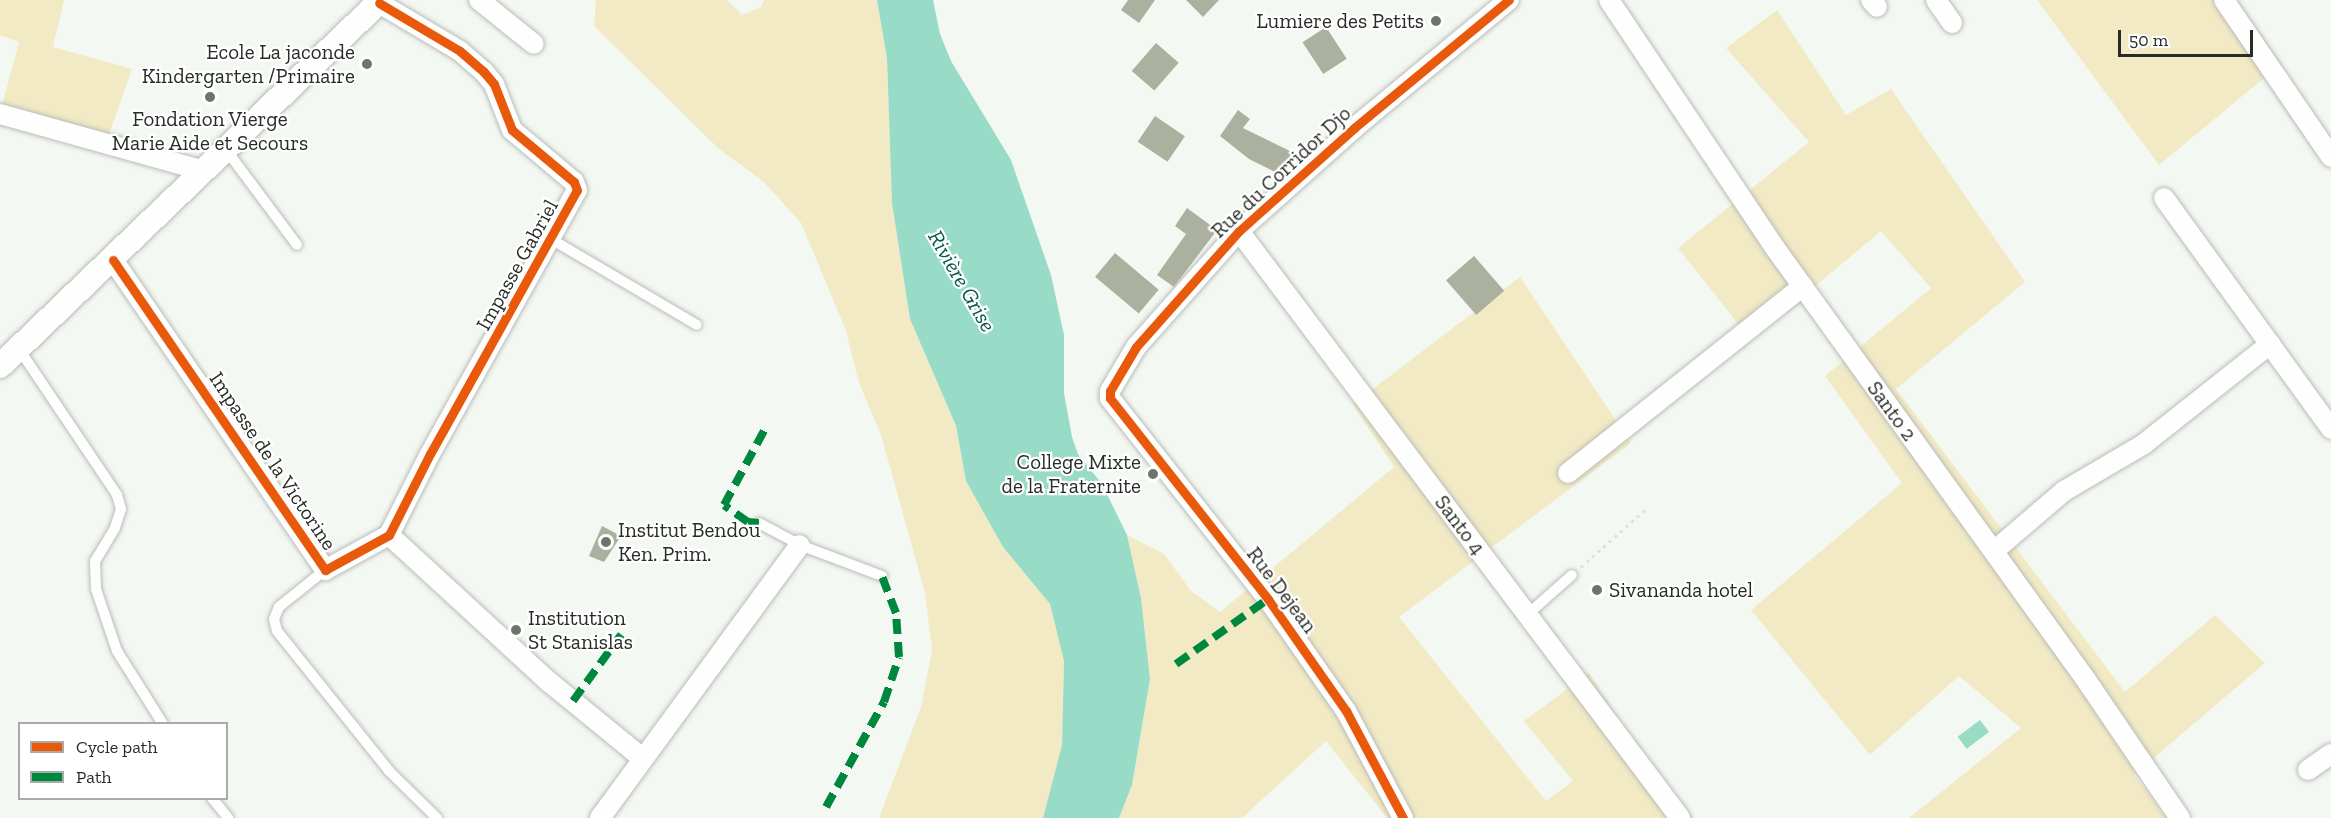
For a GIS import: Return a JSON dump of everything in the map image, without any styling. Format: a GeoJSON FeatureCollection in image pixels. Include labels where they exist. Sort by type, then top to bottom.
{"type":"FeatureCollection","features":[{"type":"Feature","properties":{"kind":"street"},"geometry":{"type":"LineString","coordinates":[[479,0],[534,44]]}},
{"type":"Feature","properties":{"kind":"street","name":"Rue du Corridor Djo"},"geometry":{"type":"LineString","coordinates":[[1110,398],[1110,391],[1136,347],[1239,231],[1354,128],[1509,0]]}},
{"type":"Feature","properties":{"kind":"street","name":"Santo 2"},"geometry":{"type":"LineString","coordinates":[[1609,0],[1803,286],[1994,552],[2180,818]]}},
{"type":"Feature","properties":{"kind":"street"},"geometry":{"type":"LineString","coordinates":[[1936,0],[1952,23]]}},
{"type":"Feature","properties":{"kind":"street"},"geometry":{"type":"LineString","coordinates":[[2224,0],[2331,157]]}},
{"type":"Feature","properties":{"kind":"street"},"geometry":{"type":"LineString","coordinates":[[0,366],[227,151],[380,1]]}},
{"type":"Feature","properties":{"kind":"street","name":"Impasse Gabriel"},"geometry":{"type":"LineString","coordinates":[[380,1],[460,51],[484,72],[494,84],[512,130],[574,182],[576,196],[490,352],[430,454],[390,535]]}},
{"type":"Feature","properties":{"kind":"street"},"geometry":{"type":"LineString","coordinates":[[0,114],[204,171]]}},
{"type":"Feature","properties":{"kind":"street"},"geometry":{"type":"LineString","coordinates":[[2164,198],[2331,429]]}},
{"type":"Feature","properties":{"kind":"street","name":"Santo 4"},"geometry":{"type":"LineString","coordinates":[[1239,231],[1680,818]]}},
{"type":"Feature","properties":{"kind":"street","name":"Impasse de la Victorine"},"geometry":{"type":"LineString","coordinates":[[113,260],[325,570],[390,535]]}},
{"type":"Feature","properties":{"kind":"street"},"geometry":{"type":"LineString","coordinates":[[1568,473],[1803,286]]}},
{"type":"Feature","properties":{"kind":"street"},"geometry":{"type":"LineString","coordinates":[[1994,552],[2064,491],[2144,444],[2270,344]]}},
{"type":"Feature","properties":{"kind":"street","name":"Rue Dejean"},"geometry":{"type":"LineString","coordinates":[[1110,398],[1268,599],[1346,711],[1403,818]]}},
{"type":"Feature","properties":{"kind":"street"},"geometry":{"type":"LineString","coordinates":[[390,535],[548,681],[642,758]]}},
{"type":"Feature","properties":{"kind":"street"},"geometry":{"type":"LineString","coordinates":[[600,818],[800,545]]}},
{"type":"Feature","properties":{"kind":"street"},"geometry":{"type":"LineString","coordinates":[[2308,770],[2331,754]]}},
{"type":"Feature","properties":{"kind":"lane"},"geometry":{"type":"LineString","coordinates":[[227,151],[297,244]]}},
{"type":"Feature","properties":{"kind":"lane"},"geometry":{"type":"LineString","coordinates":[[551,238],[697,325]]}},
{"type":"Feature","properties":{"kind":"lane"},"geometry":{"type":"LineString","coordinates":[[19,349],[117,495],[121,509],[116,528],[95,561],[96,589],[117,651],[162,722]]}},
{"type":"Feature","properties":{"kind":"lane"},"geometry":{"type":"LineString","coordinates":[[759,524],[800,545],[882,576]]}},
{"type":"Feature","properties":{"kind":"lane"},"geometry":{"type":"LineString","coordinates":[[325,570],[279,607],[274,619],[277,631],[388,771],[437,818]]}},
{"type":"Feature","properties":{"kind":"lane"},"geometry":{"type":"LineString","coordinates":[[1527,615],[1572,575]]}},
{"type":"Feature","properties":{"kind":"lane"},"geometry":{"type":"LineString","coordinates":[[214,800],[228,818]]}},
{"type":"Feature","properties":{"kind":"path"},"geometry":{"type":"LineString","coordinates":[[1572,575],[1647,508]]}},
{"type":"Feature","properties":{"kind":"shaded area"},"geometry":{"type":"Polygon","coordinates":[[[0,0],[64,0],[53,47],[132,69],[108,137],[2,106],[19,42],[0,35],[0,0]]]}},
{"type":"Feature","properties":{"kind":"shaded area"},"geometry":{"type":"Polygon","coordinates":[[[596,0],[727,0],[742,15],[761,7],[764,0],[877,0],[887,58],[892,203],[910,319],[956,427],[966,481],[1003,547],[1050,604],[1064,661],[1062,745],[1043,818],[879,818],[921,707],[932,650],[925,593],[881,435],[859,383],[845,328],[801,223],[764,182],[719,149],[594,26],[596,0]]]}},
{"type":"Feature","properties":{"kind":"shaded area"},"geometry":{"type":"Polygon","coordinates":[[[2037,0],[2237,0],[2281,64],[2159,165],[2037,0]]]}},
{"type":"Feature","properties":{"kind":"shaded area"},"geometry":{"type":"Polygon","coordinates":[[[1777,10],[1846,115],[1891,89],[2025,282],[1896,389],[2125,692],[2215,615],[2265,663],[2134,775],[2167,818],[1909,818],[2021,728],[1959,676],[1870,755],[1751,610],[1902,483],[1825,376],[1931,288],[1881,231],[1751,340],[1678,248],[1809,142],[1726,48],[1777,10]]]}},
{"type":"Feature","properties":{"kind":"shaded area"},"geometry":{"type":"Polygon","coordinates":[[[1520,277],[1631,443],[1399,617],[1546,801],[1573,781],[1524,721],[1589,673],[1660,782],[1694,818],[1387,818],[1326,741],[1242,818],[1119,818],[1132,785],[1150,679],[1141,598],[1127,535],[1164,554],[1191,591],[1220,612],[1394,467],[1353,404],[1520,277]]]}},
{"type":"Feature","properties":{"kind":"water","name":"Rivière Grise"},"geometry":{"type":"Polygon","coordinates":[[[877,0],[933,0],[940,34],[951,61],[1011,160],[1051,275],[1064,335],[1064,393],[1072,437],[1078,454],[1102,484],[1127,535],[1141,598],[1150,679],[1132,785],[1119,818],[1043,818],[1062,745],[1064,661],[1050,604],[1003,547],[966,481],[956,426],[910,319],[892,203],[887,58],[877,0]]]}},
{"type":"Feature","properties":{"kind":"water"},"geometry":{"type":"Polygon","coordinates":[[[1980,720],[1989,732],[1967,749],[1958,737],[1980,720]]]}},
{"type":"Feature","properties":{"kind":"building"},"geometry":{"type":"Polygon","coordinates":[[[1128,0],[1155,0],[1139,23],[1121,10],[1128,0]]]}},
{"type":"Feature","properties":{"kind":"building"},"geometry":{"type":"Polygon","coordinates":[[[1186,0],[1219,0],[1203,17],[1186,0]]]}},
{"type":"Feature","properties":{"kind":"building"},"geometry":{"type":"Polygon","coordinates":[[[1326,27],[1347,59],[1323,74],[1303,42],[1326,27]]]}},
{"type":"Feature","properties":{"kind":"building"},"geometry":{"type":"Polygon","coordinates":[[[1156,43],[1179,63],[1154,91],[1132,71],[1156,43]]]}},
{"type":"Feature","properties":{"kind":"building"},"geometry":{"type":"Polygon","coordinates":[[[1238,110],[1250,119],[1243,128],[1292,152],[1281,175],[1249,159],[1220,136],[1238,110]]]}},
{"type":"Feature","properties":{"kind":"building"},"geometry":{"type":"Polygon","coordinates":[[[1155,116],[1185,136],[1168,162],[1138,142],[1155,116]]]}},
{"type":"Feature","properties":{"kind":"building"},"geometry":{"type":"Polygon","coordinates":[[[1187,208],[1217,230],[1174,287],[1157,275],[1186,234],[1175,226],[1187,208]]]}},
{"type":"Feature","properties":{"kind":"building"},"geometry":{"type":"Polygon","coordinates":[[[1115,253],[1159,290],[1139,313],[1095,277],[1115,253]]]}},
{"type":"Feature","properties":{"kind":"building"},"geometry":{"type":"Polygon","coordinates":[[[1474,256],[1504,291],[1476,315],[1446,280],[1474,256]]]}},
{"type":"Feature","properties":{"kind":"building"},"geometry":{"type":"Polygon","coordinates":[[[602,526],[621,536],[604,562],[589,556],[602,526]]]}},
{"type":"Feature","properties":{"kind":"marked path"},"geometry":{"type":"LineString","coordinates":[[759,523],[748,522],[724,505],[765,429]]}},
{"type":"Feature","properties":{"kind":"marked path"},"geometry":{"type":"LineString","coordinates":[[826,807],[884,702],[899,657],[896,613],[882,576]]}},
{"type":"Feature","properties":{"kind":"marked path"},"geometry":{"type":"LineString","coordinates":[[1176,664],[1268,599]]}},
{"type":"Feature","properties":{"kind":"marked path"},"geometry":{"type":"LineString","coordinates":[[573,701],[621,635]]}},
{"type":"Feature","properties":{"kind":"cycle path"},"geometry":{"type":"LineString","coordinates":[[1403,818],[1346,711],[1268,599],[1110,398],[1110,391],[1136,347],[1239,231],[1354,128],[1509,0]]}},
{"type":"Feature","properties":{"kind":"cycle path"},"geometry":{"type":"LineString","coordinates":[[113,260],[325,570],[389,535],[430,454],[577,190],[574,182],[512,130],[494,84],[484,72],[460,51],[379,3]]}},
{"type":"Feature","properties":{"kind":"place","name":"Lumiere des Petits"},"geometry":{"type":"Point","coordinates":[1436,21]}},
{"type":"Feature","properties":{"kind":"place","name":"Ecole La jaconde Kindergarten /Primaire"},"geometry":{"type":"Point","coordinates":[367,64]}},
{"type":"Feature","properties":{"kind":"place","name":"Fondation Vierge Marie Aide et Secours"},"geometry":{"type":"Point","coordinates":[210,97]}},
{"type":"Feature","properties":{"kind":"place","name":"College Mixte de la Fraternite"},"geometry":{"type":"Point","coordinates":[1153,474]}},
{"type":"Feature","properties":{"kind":"place","name":"Institut Bendou Ken. Prim."},"geometry":{"type":"Point","coordinates":[606,542]}},
{"type":"Feature","properties":{"kind":"place","name":"Sivananda hotel"},"geometry":{"type":"Point","coordinates":[1597,590]}},
{"type":"Feature","properties":{"kind":"place","name":"Institution St Stanislas"},"geometry":{"type":"Point","coordinates":[516,630]}}]}
